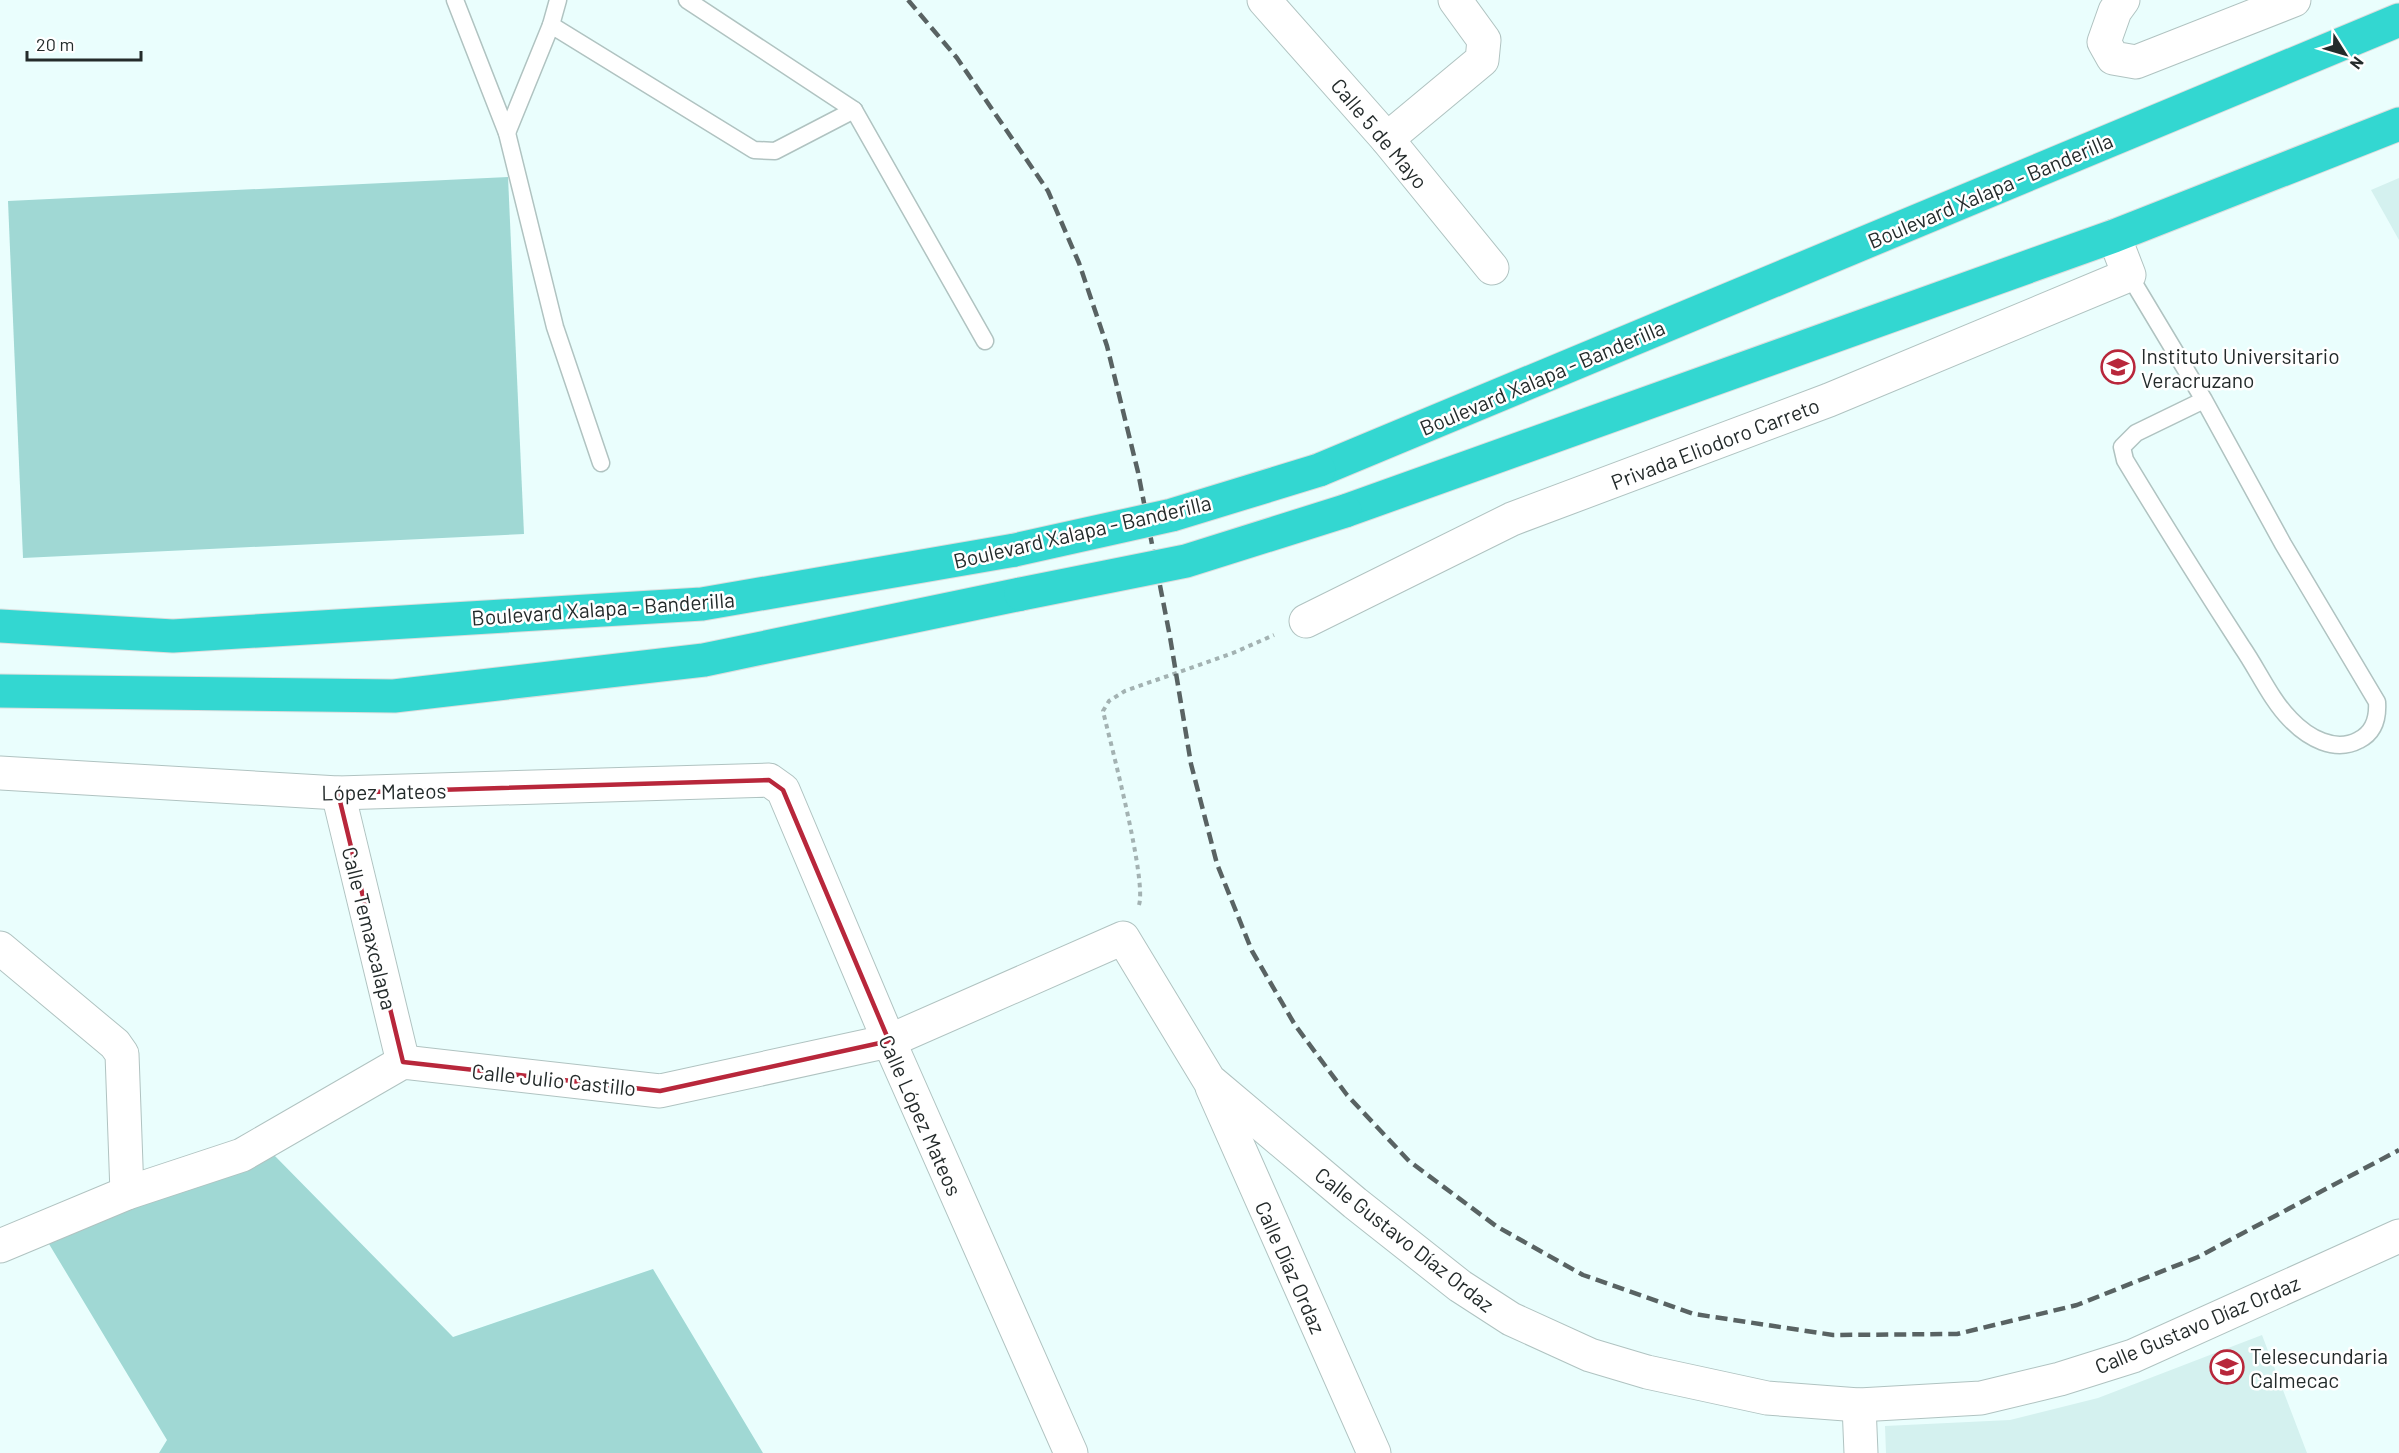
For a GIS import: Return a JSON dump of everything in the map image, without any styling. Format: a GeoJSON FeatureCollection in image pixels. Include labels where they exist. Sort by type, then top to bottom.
{"type":"FeatureCollection","features":[{"type":"Feature","properties":{"kind":"highway","name":"Boulevard Xalapa - Banderilla"},"geometry":{"type":"LineString","coordinates":[[0,626],[172,636],[702,604],[1015,550],[1172,515],[1319,470],[2399,20]]}},
{"type":"Feature","properties":{"kind":"highway"},"geometry":{"type":"LineString","coordinates":[[0,691],[394,696],[704,660],[1186,561],[1345,512],[2114,236],[2399,124]]}},
{"type":"Feature","properties":{"kind":"street","name":"Calle 5 de Mayo"},"geometry":{"type":"LineString","coordinates":[[1264,0],[1387,139],[1492,268]]}},
{"type":"Feature","properties":{"kind":"street"},"geometry":{"type":"LineString","coordinates":[[1387,139],[1482,60],[1484,40],[1455,0]]}},
{"type":"Feature","properties":{"kind":"street"},"geometry":{"type":"LineString","coordinates":[[2123,0],[2115,11],[2104,42],[2113,58],[2136,62],[2294,0]]}},
{"type":"Feature","properties":{"kind":"street"},"geometry":{"type":"LineString","coordinates":[[2114,236],[2129,275]]}},
{"type":"Feature","properties":{"kind":"street","name":"Privada Eliodoro Carreto"},"geometry":{"type":"LineString","coordinates":[[1306,621],[1512,519],[1829,400],[2129,275]]}},
{"type":"Feature","properties":{"kind":"street","name":"López Mateos"},"geometry":{"type":"LineString","coordinates":[[0,773],[338,793],[769,780]]}},
{"type":"Feature","properties":{"kind":"street","name":"Calle López Mateos"},"geometry":{"type":"LineString","coordinates":[[769,780],[783,790],[888,1041],[1071,1453]]}},
{"type":"Feature","properties":{"kind":"street","name":"Calle Temaxcalapa"},"geometry":{"type":"LineString","coordinates":[[338,793],[403,1062]]}},
{"type":"Feature","properties":{"kind":"street","name":"Calle Julio Castillo"},"geometry":{"type":"LineString","coordinates":[[403,1062],[660,1091],[888,1041],[1123,938]]}},
{"type":"Feature","properties":{"kind":"street","name":"Calle Gustavo Díaz Ordaz"},"geometry":{"type":"LineString","coordinates":[[1123,938],[1209,1080],[1364,1210],[1460,1286],[1511,1319],[1590,1355],[1647,1372],[1767,1398],[1859,1405],[1981,1398],[2060,1379],[2133,1356],[2399,1236]]}},
{"type":"Feature","properties":{"kind":"street"},"geometry":{"type":"LineString","coordinates":[[0,948],[115,1044],[122,1054],[127,1193]]}},
{"type":"Feature","properties":{"kind":"street"},"geometry":{"type":"LineString","coordinates":[[0,1246],[127,1193],[242,1155],[403,1062]]}},
{"type":"Feature","properties":{"kind":"street","name":"Calle Díaz Ordaz"},"geometry":{"type":"LineString","coordinates":[[1209,1080],[1374,1453]]}},
{"type":"Feature","properties":{"kind":"street"},"geometry":{"type":"LineString","coordinates":[[1859,1405],[1861,1453]]}},
{"type":"Feature","properties":{"kind":"lane"},"geometry":{"type":"LineString","coordinates":[[456,0],[507,133],[555,327],[601,463]]}},
{"type":"Feature","properties":{"kind":"lane"},"geometry":{"type":"LineString","coordinates":[[507,133],[551,25],[558,0]]}},
{"type":"Feature","properties":{"kind":"lane"},"geometry":{"type":"LineString","coordinates":[[687,0],[854,111],[985,341]]}},
{"type":"Feature","properties":{"kind":"lane"},"geometry":{"type":"LineString","coordinates":[[551,25],[754,150],[775,151],[854,111]]}},
{"type":"Feature","properties":{"kind":"lane"},"geometry":{"type":"LineString","coordinates":[[2129,275],[2204,400],[2283,544],[2378,702],[2378,718],[2367,736],[2355,742],[2338,746],[2320,741],[2290,719],[2185,560],[2125,460],[2122,447],[2136,433],[2204,400]]}},
{"type":"Feature","properties":{"kind":"path"},"geometry":{"type":"LineString","coordinates":[[1123,938],[1132,926],[1142,897],[1104,711],[1109,700],[1125,691],[1233,653],[1306,621]]}},
{"type":"Feature","properties":{"kind":"highlighted area"},"geometry":{"type":"Polygon","coordinates":[[[769,780],[783,790],[889,1041],[660,1091],[403,1062],[338,793],[769,780]]]}},
{"type":"Feature","properties":{"kind":"shaded area"},"geometry":{"type":"Polygon","coordinates":[[[508,177],[524,534],[23,558],[8,201],[508,177]]]}},
{"type":"Feature","properties":{"kind":"shaded area"},"geometry":{"type":"Polygon","coordinates":[[[2399,178],[2399,240],[2371,190],[2399,178]]]}},
{"type":"Feature","properties":{"kind":"shaded area"},"geometry":{"type":"Polygon","coordinates":[[[273,1154],[453,1337],[653,1269],[763,1453],[159,1453],[167,1440],[46,1239],[273,1154]]]}},
{"type":"Feature","properties":{"kind":"shaded area","name":"Telesecundaria Calmecac"},"geometry":{"type":"Polygon","coordinates":[[[2262,1335],[2307,1453],[1886,1453],[1885,1426],[2010,1420],[2098,1398],[2262,1335]]]}},
{"type":"Feature","properties":{"kind":"railway"},"geometry":{"type":"LineString","coordinates":[[908,0],[957,58],[1048,191],[1079,263],[1107,346],[1138,472],[1170,637],[1191,764],[1217,864],[1252,951],[1295,1025],[1347,1095],[1409,1161],[1496,1226],[1583,1275],[1694,1314],[1833,1335],[1957,1334],[2077,1305],[2198,1257],[2399,1150]]}},
{"type":"Feature","properties":{"kind":"place","name":"Instituto Universitario Veracruzano"},"geometry":{"type":"Point","coordinates":[2118,367]}},
{"type":"Feature","properties":{"kind":"place","name":"Telesecundaria Calmecac"},"geometry":{"type":"Point","coordinates":[2227,1367]}}]}
